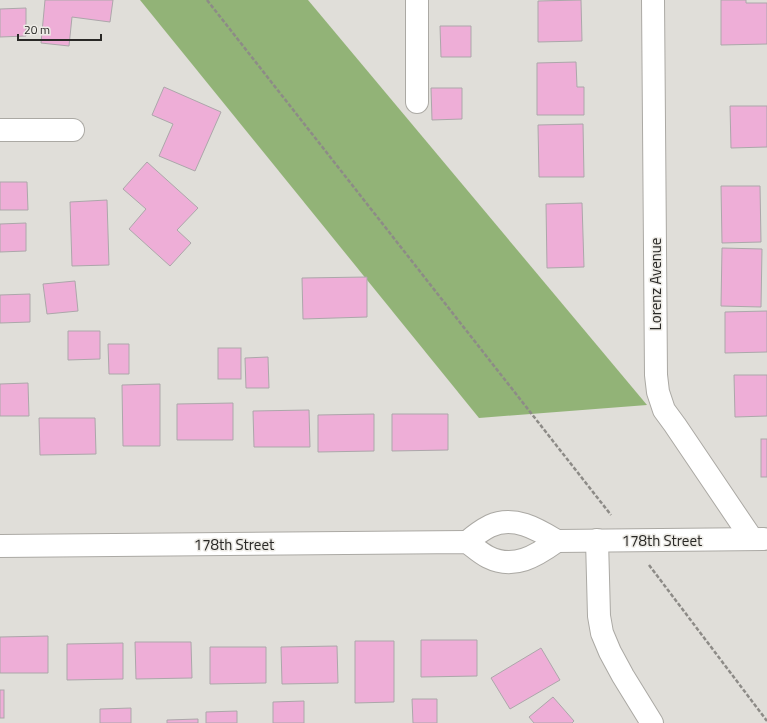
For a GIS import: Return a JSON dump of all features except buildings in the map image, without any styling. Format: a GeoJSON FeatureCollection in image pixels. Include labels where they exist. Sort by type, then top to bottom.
{"type":"FeatureCollection","features":[{"type":"Feature","properties":{"kind":"street"},"geometry":{"type":"LineString","coordinates":[[417,0],[417,102]]}},
{"type":"Feature","properties":{"kind":"street","name":"Lorenz Avenue"},"geometry":{"type":"LineString","coordinates":[[653,0],[656,375],[658,392],[664,410],[760,540]]}},
{"type":"Feature","properties":{"kind":"street"},"geometry":{"type":"LineString","coordinates":[[0,130],[73,130]]}},
{"type":"Feature","properties":{"kind":"street"},"geometry":{"type":"LineString","coordinates":[[509,522],[527,525],[557,541],[531,557],[511,562],[501,562],[488,557],[467,542],[491,525],[509,522]]}},
{"type":"Feature","properties":{"kind":"street"},"geometry":{"type":"LineString","coordinates":[[597,540],[599,616],[602,633],[623,676],[652,723]]}},
{"type":"Feature","properties":{"kind":"street","name":"178th Street"},"geometry":{"type":"LineString","coordinates":[[557,541],[760,540]]}},
{"type":"Feature","properties":{"kind":"street","name":"178th Street"},"geometry":{"type":"LineString","coordinates":[[0,546],[467,542]]}},
{"type":"Feature","properties":{"kind":"path"},"geometry":{"type":"LineString","coordinates":[[207,0],[612,518]]}},
{"type":"Feature","properties":{"kind":"path"},"geometry":{"type":"LineString","coordinates":[[645,560],[767,721]]}},
{"type":"Feature","properties":{"kind":"green space"},"geometry":{"type":"Polygon","coordinates":[[[140,0],[308,0],[647,405],[479,418],[140,0]]]}}]}
